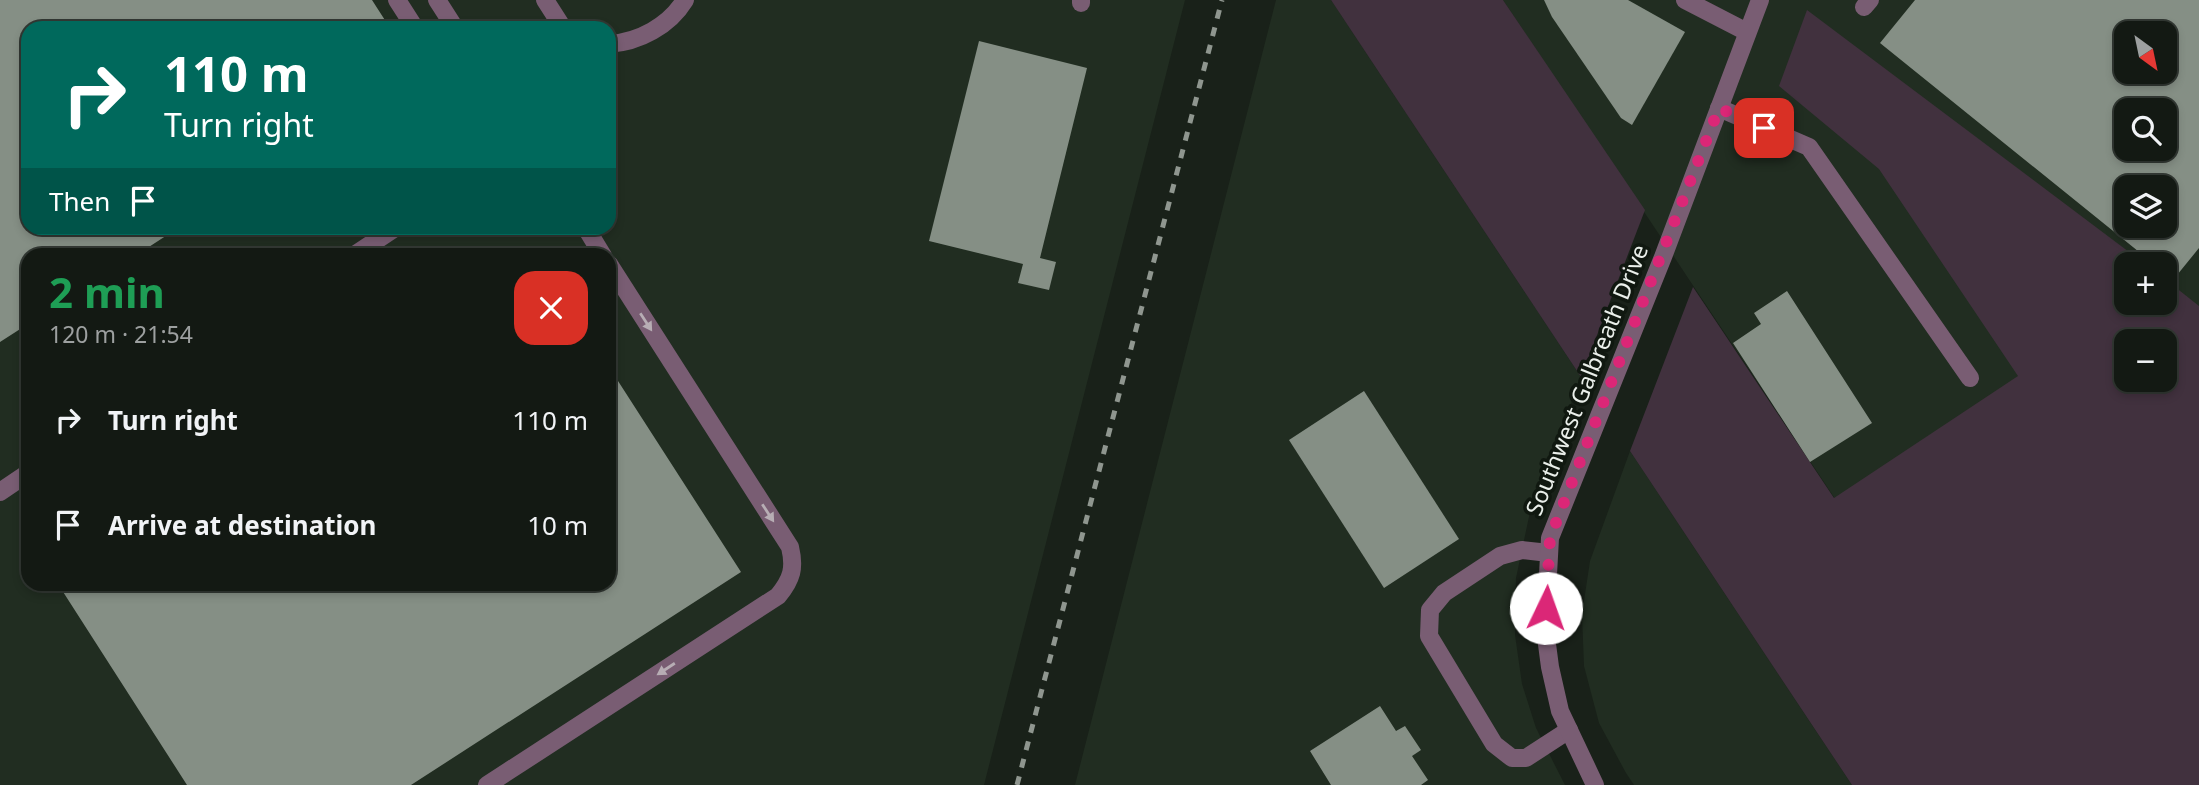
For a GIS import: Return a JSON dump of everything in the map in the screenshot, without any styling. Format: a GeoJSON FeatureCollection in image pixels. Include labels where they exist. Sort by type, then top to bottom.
{"type":"FeatureCollection","features":[{"type":"Feature","properties":{"kind":"street"},"geometry":{"type":"LineString","coordinates":[[397,0],[410,21]]}},
{"type":"Feature","properties":{"kind":"street"},"geometry":{"type":"LineString","coordinates":[[437,0],[450,21]]}},
{"type":"Feature","properties":{"kind":"street"},"geometry":{"type":"LineString","coordinates":[[545,0],[558,21]]}},
{"type":"Feature","properties":{"kind":"street"},"geometry":{"type":"LineString","coordinates":[[616,44],[625,43],[655,30],[685,0]]}},
{"type":"Feature","properties":{"kind":"street"},"geometry":{"type":"LineString","coordinates":[[1685,0],[1747,32]]}},
{"type":"Feature","properties":{"kind":"street","name":"Southwest Galbreath Drive"},"geometry":{"type":"LineString","coordinates":[[1595,785],[1560,710],[1545,629],[1550,538],[1759,0]]}},
{"type":"Feature","properties":{"kind":"street"},"geometry":{"type":"LineString","coordinates":[[1719,108],[1809,148],[1970,378]]}},
{"type":"Feature","properties":{"kind":"street"},"geometry":{"type":"LineString","coordinates":[[365,248],[384,235]]}},
{"type":"Feature","properties":{"kind":"street"},"geometry":{"type":"LineString","coordinates":[[487,785],[778,596],[789,581],[794,564],[790,547],[616,275]]}},
{"type":"Feature","properties":{"kind":"street"},"geometry":{"type":"LineString","coordinates":[[0,492],[21,478]]}},
{"type":"Feature","properties":{"kind":"street"},"geometry":{"type":"LineString","coordinates":[[1549,553],[1522,550],[1500,556],[1444,593],[1430,610],[1429,635],[1493,744],[1512,758],[1526,758],[1569,730]]}},
{"type":"Feature","properties":{"kind":"shaded area"},"geometry":{"type":"Polygon","coordinates":[[[0,0],[1185,0],[984,785],[0,785],[0,0]]]}},
{"type":"Feature","properties":{"kind":"shaded area"},"geometry":{"type":"Polygon","coordinates":[[[1276,0],[1331,0],[1581,377],[1530,512],[1516,578],[1515,635],[1522,684],[1536,728],[1565,785],[1075,785],[1276,0]]]}},
{"type":"Feature","properties":{"kind":"shaded area"},"geometry":{"type":"Polygon","coordinates":[[[1331,0],[1503,0],[1645,210],[1581,377],[1331,0]]]}},
{"type":"Feature","properties":{"kind":"shaded area"},"geometry":{"type":"Polygon","coordinates":[[[1503,0],[2199,0],[2199,498],[1999,745],[1503,0]]]}},
{"type":"Feature","properties":{"kind":"shaded area"},"geometry":{"type":"Polygon","coordinates":[[[1807,10],[2129,252],[2114,252],[2114,315],[2177,315],[2177,289],[2199,306],[2199,785],[1852,785],[1630,451],[1693,287],[1834,498],[2018,376],[1879,169],[1779,86],[1807,10]]]}},
{"type":"Feature","properties":{"kind":"shaded area"},"geometry":{"type":"Polygon","coordinates":[[[1630,451],[1852,785],[1634,785],[1626,773],[1599,723],[1584,666],[1582,614],[1590,561],[1630,451]]]}},
{"type":"Feature","properties":{"kind":"building"},"geometry":{"type":"Polygon","coordinates":[[[0,0],[372,0],[386,21],[21,21],[21,235],[167,235],[147,248],[21,248],[21,328],[0,342],[0,0]]]}},
{"type":"Feature","properties":{"kind":"building"},"geometry":{"type":"Polygon","coordinates":[[[1544,0],[1628,0],[1685,32],[1632,125],[1621,118],[1552,17],[1544,0]]]}},
{"type":"Feature","properties":{"kind":"building"},"geometry":{"type":"Polygon","coordinates":[[[1915,0],[2199,0],[2199,248],[2177,275],[2177,252],[2139,252],[2122,238],[2177,238],[2177,175],[2114,175],[2114,232],[1880,43],[1915,0]]]}},
{"type":"Feature","properties":{"kind":"building"},"geometry":{"type":"Polygon","coordinates":[[[979,41],[1087,68],[1040,258],[1056,262],[1049,290],[1018,283],[1023,264],[929,241],[979,41]]]}},
{"type":"Feature","properties":{"kind":"building"},"geometry":{"type":"Polygon","coordinates":[[[1787,291],[1872,423],[1810,462],[1733,343],[1761,324],[1754,313],[1787,291]]]}},
{"type":"Feature","properties":{"kind":"building"},"geometry":{"type":"Polygon","coordinates":[[[616,378],[741,572],[411,785],[187,785],[62,591],[616,591],[616,378]]]}},
{"type":"Feature","properties":{"kind":"building"},"geometry":{"type":"Polygon","coordinates":[[[1364,391],[1459,539],[1384,588],[1289,440],[1364,391]]]}},
{"type":"Feature","properties":{"kind":"building"},"geometry":{"type":"Polygon","coordinates":[[[1380,706],[1396,731],[1405,726],[1421,750],[1412,756],[1428,780],[1421,785],[1331,785],[1310,751],[1380,706]]]}},
{"type":"Feature","properties":{"kind":"railway"},"geometry":{"type":"LineString","coordinates":[[1017,785],[1222,0]]}},
{"type":"Feature","properties":{"kind":"route"},"geometry":{"type":"LineString","coordinates":[[1546,608],[1550,538],[1663,257],[1719,108],[1764,128]]}}]}
